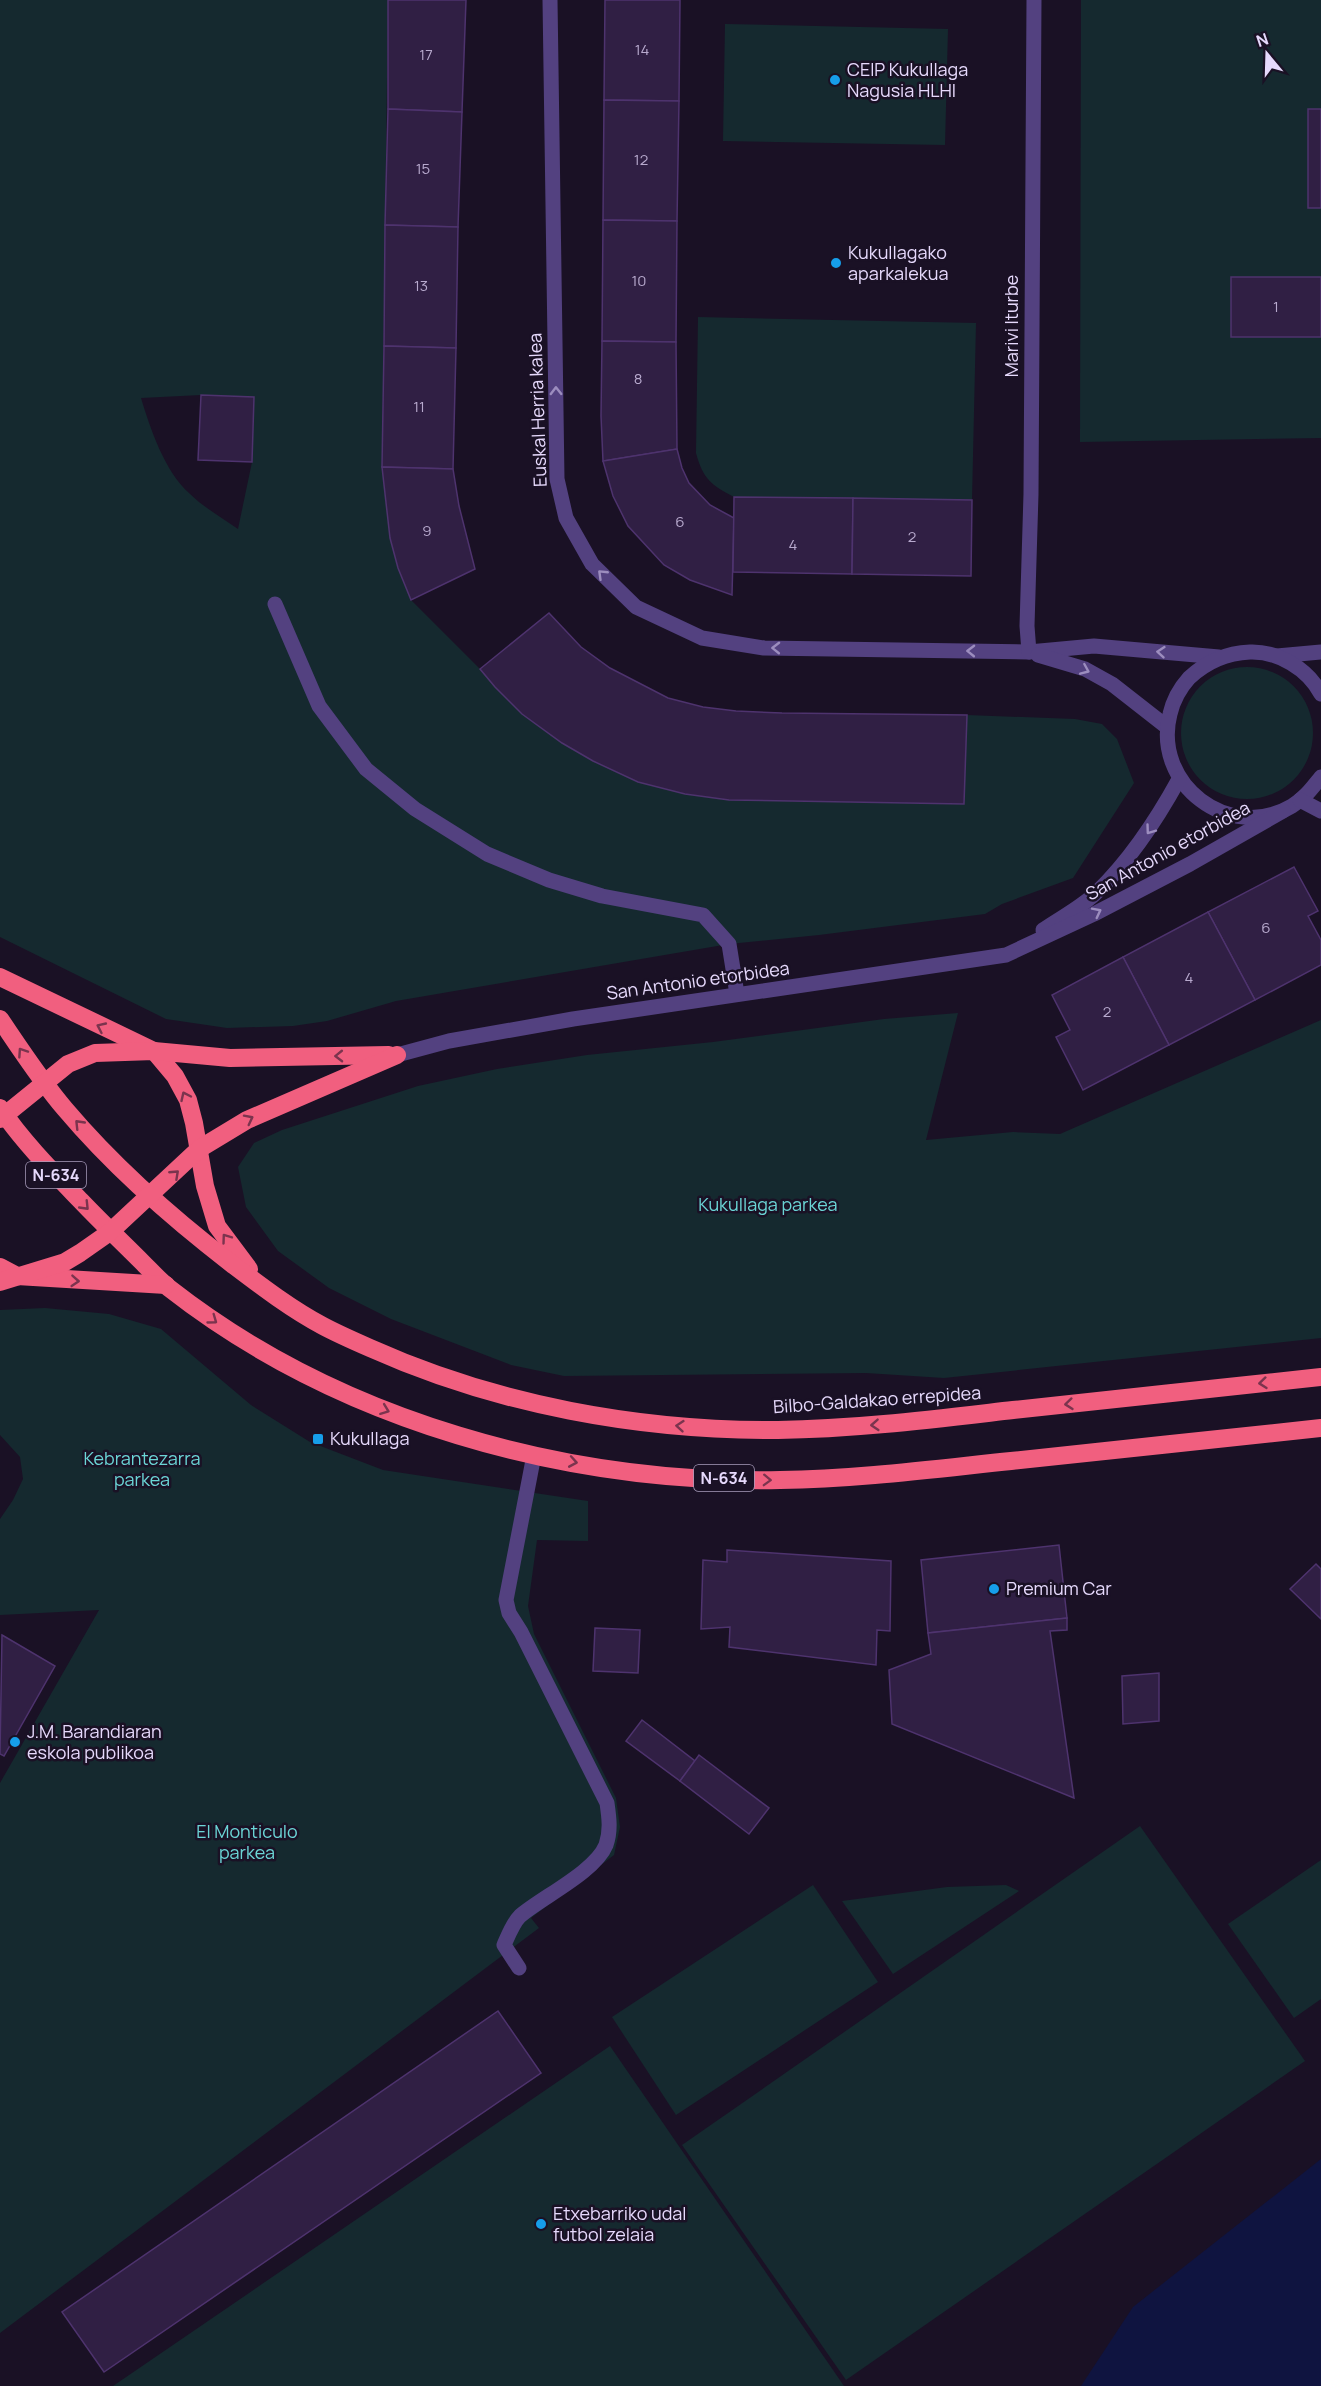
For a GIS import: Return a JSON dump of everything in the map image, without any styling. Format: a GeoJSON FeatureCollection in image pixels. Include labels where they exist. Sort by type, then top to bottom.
{"type":"FeatureCollection","features":[{"type":"Feature","properties":{"kind":"highway"},"geometry":{"type":"LineString","coordinates":[[0,977],[154,1052],[175,1076],[188,1100],[205,1186],[217,1226],[260,1285]]}},
{"type":"Feature","properties":{"kind":"highway","name":"Bilbo-Galdakao errepidea"},"geometry":{"type":"LineString","coordinates":[[0,1019],[44,1084],[67,1112],[149,1196],[195,1236],[260,1285],[322,1326],[412,1366],[480,1388],[553,1407],[623,1420],[685,1426],[778,1430],[876,1425],[1321,1377]]}},
{"type":"Feature","properties":{"kind":"highway"},"geometry":{"type":"LineString","coordinates":[[1,1114],[68,1064],[95,1053],[154,1052],[230,1058],[397,1055]]}},
{"type":"Feature","properties":{"kind":"highway"},"geometry":{"type":"LineString","coordinates":[[9,1279],[65,1262],[110,1232],[199,1149],[247,1120],[397,1055]]}},
{"type":"Feature","properties":{"kind":"highway","name":"N-634"},"geometry":{"type":"LineString","coordinates":[[1,1114],[110,1232],[166,1285],[232,1334],[299,1371],[405,1417],[534,1455],[682,1477],[778,1480],[880,1475],[1321,1428]]}},
{"type":"Feature","properties":{"kind":"highway"},"geometry":{"type":"LineString","coordinates":[[0,1268],[9,1279],[166,1285]]}},
{"type":"Feature","properties":{"kind":"street","name":"Euskal Herria kalea"},"geometry":{"type":"LineString","coordinates":[[550,0],[557,479],[566,518],[592,564],[636,607],[702,638],[765,648],[1029,652],[1094,646],[1220,657]]}},
{"type":"Feature","properties":{"kind":"street","name":"Marivi Iturbe"},"geometry":{"type":"LineString","coordinates":[[1029,652],[1027,627],[1031,494],[1034,0]]}},
{"type":"Feature","properties":{"kind":"street"},"geometry":{"type":"LineString","coordinates":[[275,604],[319,706],[366,769],[415,809],[487,854],[549,880],[602,896],[703,915],[729,944],[737,994]]}},
{"type":"Feature","properties":{"kind":"street","name":"Euskal Herria kalea"},"geometry":{"type":"LineString","coordinates":[[1029,652],[1085,669],[1112,684],[1167,727]]}},
{"type":"Feature","properties":{"kind":"street"},"geometry":{"type":"LineString","coordinates":[[1282,811],[1260,817],[1243,816],[1214,810],[1195,797],[1179,779],[1169,754],[1167,727],[1172,705],[1183,684],[1199,668],[1220,657],[1238,652],[1258,652],[1277,656],[1298,667],[1316,684],[1321,694]]}},
{"type":"Feature","properties":{"kind":"street"},"geometry":{"type":"LineString","coordinates":[[1277,656],[1321,652]]}},
{"type":"Feature","properties":{"kind":"street"},"geometry":{"type":"LineString","coordinates":[[1321,777],[1310,794],[1321,811]]}},
{"type":"Feature","properties":{"kind":"street","name":"San Antonio etorbidea"},"geometry":{"type":"LineString","coordinates":[[1006,955],[1095,894],[1153,827],[1179,779]]}},
{"type":"Feature","properties":{"kind":"street","name":"San Antonio etorbidea"},"geometry":{"type":"LineString","coordinates":[[397,1055],[449,1041],[573,1018],[1006,955],[1094,914],[1310,794]]}},
{"type":"Feature","properties":{"kind":"street"},"geometry":{"type":"LineString","coordinates":[[519,1968],[504,1944],[518,1918],[579,1874],[597,1857],[605,1846],[610,1828],[607,1803],[521,1632],[509,1613],[506,1600],[534,1455]]}},
{"type":"Feature","properties":{"kind":"green space"},"geometry":{"type":"Polygon","coordinates":[[[0,0],[388,0],[382,467],[390,538],[398,568],[411,600],[522,714],[562,743],[593,761],[638,782],[685,794],[729,800],[964,804],[967,715],[1075,719],[1102,724],[1117,739],[1134,783],[1073,878],[1002,904],[985,914],[729,944],[396,1001],[327,1021],[293,1026],[227,1028],[166,1019],[0,937],[0,0]],[[201,395],[141,398],[159,449],[180,484],[200,503],[238,529],[252,462],[254,398],[201,395]]]}},
{"type":"Feature","properties":{"kind":"green space"},"geometry":{"type":"Polygon","coordinates":[[[1081,0],[1321,0],[1321,438],[1080,442],[1081,0]]]}},
{"type":"Feature","properties":{"kind":"green space","name":"CEIP Kukullaga Nagusia HLHI"},"geometry":{"type":"Polygon","coordinates":[[[725,24],[948,29],[945,145],[723,141],[725,24]]]}},
{"type":"Feature","properties":{"kind":"green space"},"geometry":{"type":"Polygon","coordinates":[[[698,317],[976,323],[972,500],[734,497],[719,489],[705,475],[696,453],[698,317]]]}},
{"type":"Feature","properties":{"kind":"green space"},"geometry":{"type":"Polygon","coordinates":[[[1247,667],[1272,672],[1294,686],[1308,708],[1313,733],[1308,758],[1294,780],[1272,794],[1247,799],[1222,794],[1200,780],[1186,758],[1181,733],[1186,708],[1200,686],[1222,672],[1247,667]]]}},
{"type":"Feature","properties":{"kind":"green space","name":"Kukullaga parkea"},"geometry":{"type":"Polygon","coordinates":[[[958,1013],[926,1140],[1013,1132],[1060,1134],[1321,1020],[1321,1338],[944,1378],[866,1373],[564,1376],[511,1365],[391,1319],[329,1288],[278,1251],[246,1207],[238,1167],[254,1143],[282,1130],[418,1086],[497,1069],[587,1055],[713,1042],[884,1019],[958,1013]]]}},
{"type":"Feature","properties":{"kind":"green space","name":"El Monticulo parkea"},"geometry":{"type":"Polygon","coordinates":[[[45,1308],[109,1314],[161,1329],[251,1405],[310,1442],[383,1470],[588,1501],[588,1541],[537,1540],[528,1606],[534,1634],[616,1798],[620,1827],[614,1855],[531,1918],[539,1928],[0,2333],[0,1783],[99,1610],[0,1615],[0,1519],[23,1479],[20,1457],[0,1435],[0,1310],[45,1308]]]}},
{"type":"Feature","properties":{"kind":"green space"},"geometry":{"type":"Polygon","coordinates":[[[1140,1826],[1305,2061],[846,2380],[682,2145],[1140,1826]]]}},
{"type":"Feature","properties":{"kind":"green space"},"geometry":{"type":"Polygon","coordinates":[[[1321,1860],[1321,1999],[1294,2018],[1228,1924],[1321,1860]]]}},
{"type":"Feature","properties":{"kind":"green space"},"geometry":{"type":"Polygon","coordinates":[[[813,1885],[878,1982],[676,2115],[612,2017],[813,1885]]]}},
{"type":"Feature","properties":{"kind":"green space"},"geometry":{"type":"Polygon","coordinates":[[[1006,1885],[1019,1891],[893,1974],[842,1901],[947,1887],[1006,1885]]]}},
{"type":"Feature","properties":{"kind":"green space","name":"Etxebarriko udal futbol zelaia"},"geometry":{"type":"Polygon","coordinates":[[[610,2046],[844,2386],[113,2386],[585,2063],[610,2046]]]}},
{"type":"Feature","properties":{"kind":"shaded area"},"geometry":{"type":"Polygon","coordinates":[[[1321,2159],[1321,2386],[1081,2386],[1133,2307],[1321,2159]]]}},
{"type":"Feature","properties":{"kind":"building"},"geometry":{"type":"Polygon","coordinates":[[[388,0],[466,0],[462,112],[388,109],[388,0]]]}},
{"type":"Feature","properties":{"kind":"building"},"geometry":{"type":"Polygon","coordinates":[[[605,0],[680,0],[679,101],[604,100],[605,0]]]}},
{"type":"Feature","properties":{"kind":"building"},"geometry":{"type":"Polygon","coordinates":[[[604,100],[679,101],[677,221],[603,220],[604,100]]]}},
{"type":"Feature","properties":{"kind":"building"},"geometry":{"type":"Polygon","coordinates":[[[388,109],[462,112],[458,227],[385,225],[388,109]]]}},
{"type":"Feature","properties":{"kind":"building"},"geometry":{"type":"Polygon","coordinates":[[[1308,109],[1321,109],[1321,208],[1308,208],[1308,109]]]}},
{"type":"Feature","properties":{"kind":"building"},"geometry":{"type":"Polygon","coordinates":[[[603,220],[677,221],[676,342],[602,341],[603,220]]]}},
{"type":"Feature","properties":{"kind":"building"},"geometry":{"type":"Polygon","coordinates":[[[385,225],[458,227],[456,348],[384,346],[385,225]]]}},
{"type":"Feature","properties":{"kind":"building"},"geometry":{"type":"Polygon","coordinates":[[[1231,277],[1321,277],[1321,337],[1231,337],[1231,277]]]}},
{"type":"Feature","properties":{"kind":"building"},"geometry":{"type":"Polygon","coordinates":[[[602,341],[676,342],[677,449],[603,461],[602,341]]]}},
{"type":"Feature","properties":{"kind":"building"},"geometry":{"type":"Polygon","coordinates":[[[384,346],[456,348],[453,469],[382,467],[384,346]]]}},
{"type":"Feature","properties":{"kind":"building"},"geometry":{"type":"Polygon","coordinates":[[[201,395],[254,397],[252,462],[198,460],[201,395]]]}},
{"type":"Feature","properties":{"kind":"building"},"geometry":{"type":"Polygon","coordinates":[[[677,449],[689,483],[710,505],[734,518],[732,595],[690,580],[664,565],[628,526],[613,496],[603,461],[677,449]]]}},
{"type":"Feature","properties":{"kind":"building"},"geometry":{"type":"Polygon","coordinates":[[[382,467],[453,469],[459,506],[475,569],[411,600],[398,568],[390,538],[382,467]]]}},
{"type":"Feature","properties":{"kind":"building"},"geometry":{"type":"Polygon","coordinates":[[[734,497],[853,498],[852,574],[733,572],[734,497]]]}},
{"type":"Feature","properties":{"kind":"building"},"geometry":{"type":"Polygon","coordinates":[[[853,498],[972,500],[971,576],[852,574],[853,498]]]}},
{"type":"Feature","properties":{"kind":"building"},"geometry":{"type":"Polygon","coordinates":[[[549,613],[581,647],[610,668],[668,698],[703,707],[782,713],[967,715],[964,804],[729,800],[685,794],[638,782],[593,761],[562,743],[522,714],[480,669],[549,613]]]}},
{"type":"Feature","properties":{"kind":"building"},"geometry":{"type":"Polygon","coordinates":[[[1294,867],[1318,911],[1308,916],[1321,940],[1321,965],[1255,1000],[1208,912],[1294,867]]]}},
{"type":"Feature","properties":{"kind":"building"},"geometry":{"type":"Polygon","coordinates":[[[1208,912],[1255,1000],[1169,1045],[1123,957],[1208,912]]]}},
{"type":"Feature","properties":{"kind":"building"},"geometry":{"type":"Polygon","coordinates":[[[1123,957],[1169,1045],[1083,1090],[1056,1037],[1070,1030],[1052,995],[1123,957]]]}},
{"type":"Feature","properties":{"kind":"building","name":"Premium Car"},"geometry":{"type":"Polygon","coordinates":[[[1059,1545],[1067,1618],[928,1633],[921,1560],[1059,1545]]]}},
{"type":"Feature","properties":{"kind":"building"},"geometry":{"type":"Polygon","coordinates":[[[727,1550],[891,1561],[890,1631],[877,1630],[876,1665],[729,1647],[730,1627],[701,1629],[703,1560],[727,1562],[727,1550]]]}},
{"type":"Feature","properties":{"kind":"building"},"geometry":{"type":"Polygon","coordinates":[[[1316,1564],[1321,1569],[1321,1619],[1290,1589],[1316,1564]]]}},
{"type":"Feature","properties":{"kind":"building"},"geometry":{"type":"Polygon","coordinates":[[[1067,1618],[1067,1630],[1050,1631],[1074,1798],[892,1724],[889,1670],[931,1654],[928,1633],[1067,1618]]]}},
{"type":"Feature","properties":{"kind":"building"},"geometry":{"type":"Polygon","coordinates":[[[595,1628],[640,1630],[638,1673],[593,1671],[595,1628]]]}},
{"type":"Feature","properties":{"kind":"building"},"geometry":{"type":"Polygon","coordinates":[[[2,1635],[55,1666],[4,1756],[0,1754],[2,1635]]]}},
{"type":"Feature","properties":{"kind":"building"},"geometry":{"type":"Polygon","coordinates":[[[1159,1673],[1159,1721],[1123,1724],[1122,1676],[1159,1673]]]}},
{"type":"Feature","properties":{"kind":"building"},"geometry":{"type":"Polygon","coordinates":[[[642,1720],[695,1761],[680,1781],[626,1741],[642,1720]]]}},
{"type":"Feature","properties":{"kind":"building"},"geometry":{"type":"Polygon","coordinates":[[[699,1755],[769,1808],[749,1834],[680,1781],[699,1755]]]}},
{"type":"Feature","properties":{"kind":"building"},"geometry":{"type":"Polygon","coordinates":[[[498,2011],[541,2073],[104,2372],[62,2312],[498,2011]]]}},
{"type":"Feature","properties":{"kind":"place","name":"CEIP Kukullaga Nagusia HLHI"},"geometry":{"type":"Point","coordinates":[835,80]}},
{"type":"Feature","properties":{"kind":"place","name":"Kukullagako aparkalekua"},"geometry":{"type":"Point","coordinates":[836,263]}},
{"type":"Feature","properties":{"kind":"place","name":"Kukullaga"},"geometry":{"type":"Point","coordinates":[318,1439]}},
{"type":"Feature","properties":{"kind":"place","name":"Premium Car"},"geometry":{"type":"Point","coordinates":[994,1589]}},
{"type":"Feature","properties":{"kind":"place","name":"J.M. Barandiaran eskola publikoa"},"geometry":{"type":"Point","coordinates":[15,1742]}},
{"type":"Feature","properties":{"kind":"place","name":"Etxebarriko udal futbol zelaia"},"geometry":{"type":"Point","coordinates":[541,2224]}},
{"type":"Feature","properties":{"kind":"park label","name":"Kebrantezarra parkea"},"geometry":{"type":"Point","coordinates":[142,1469]}}]}
